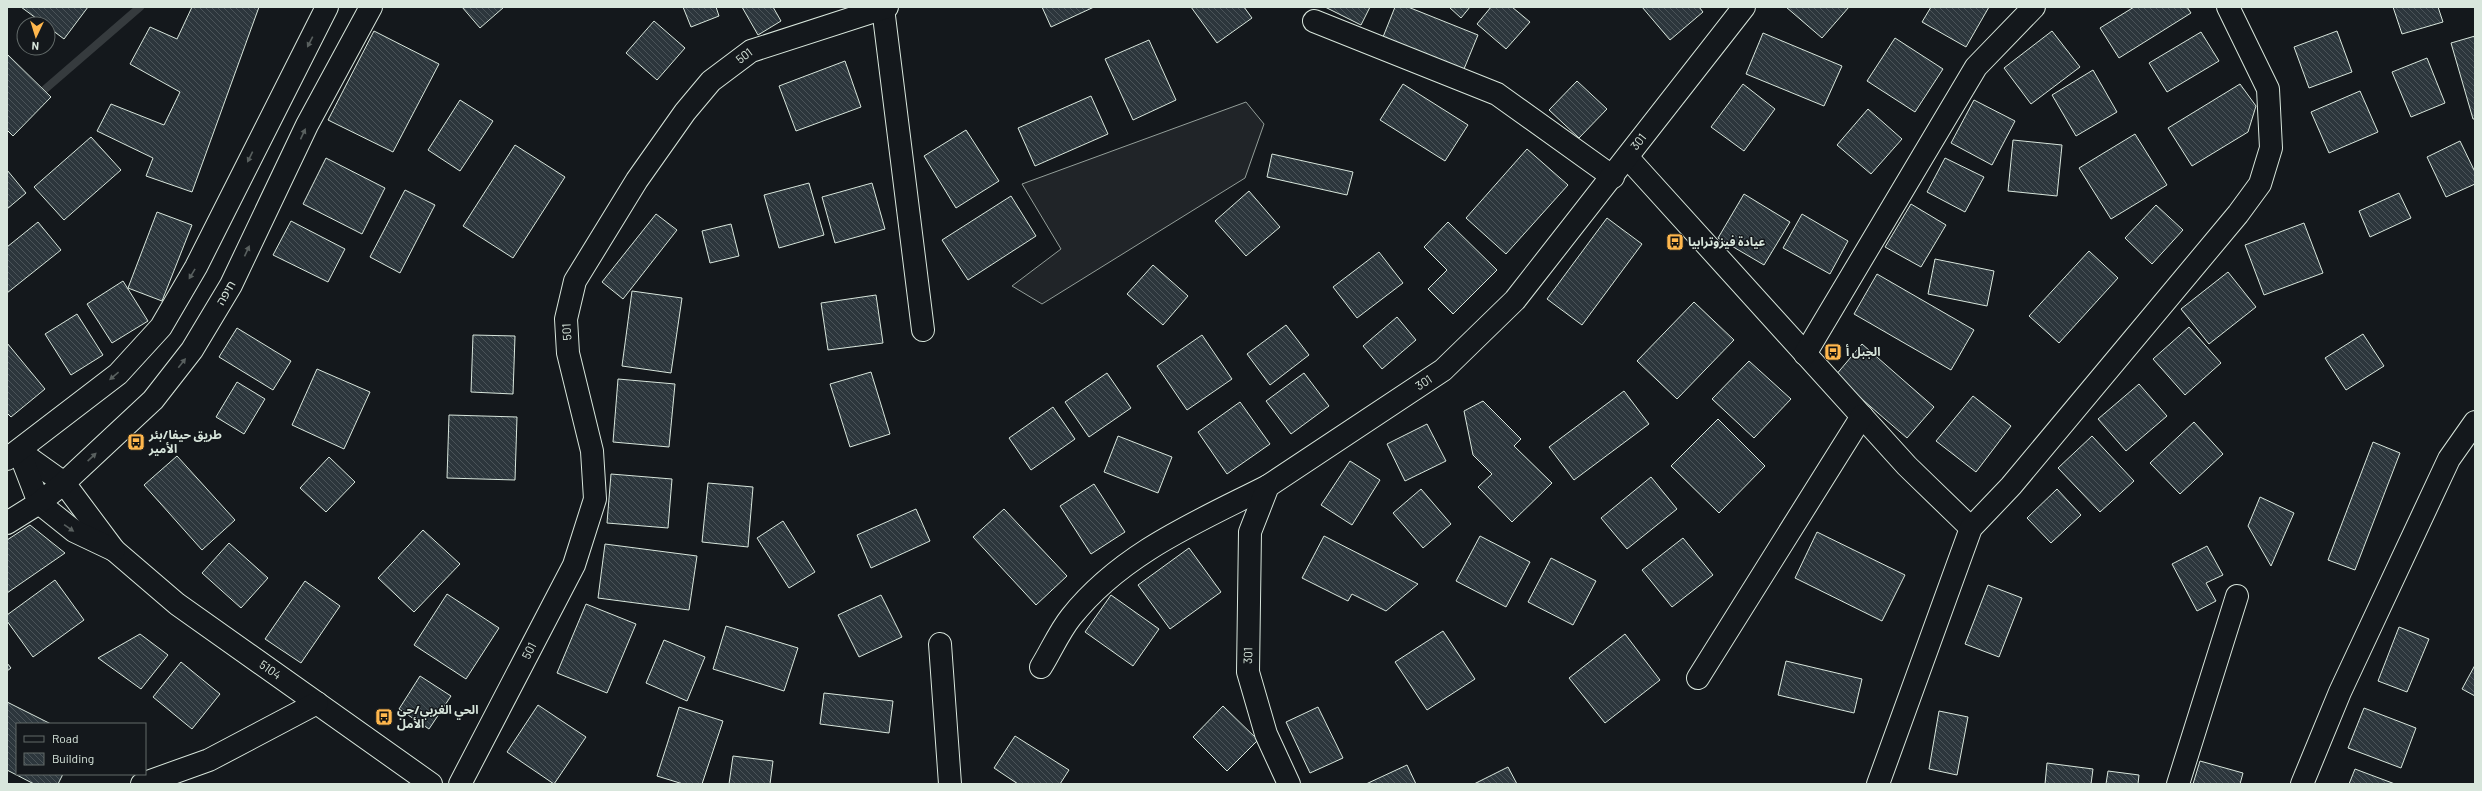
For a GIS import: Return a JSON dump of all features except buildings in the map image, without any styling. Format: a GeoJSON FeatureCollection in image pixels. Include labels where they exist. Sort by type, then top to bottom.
{"type":"FeatureCollection","features":[{"type":"Feature","properties":{"kind":"main road"},"geometry":{"type":"LineString","coordinates":[[39,503],[13,455],[118,374],[160,327],[196,267],[328,7]]}},
{"type":"Feature","properties":{"kind":"main road","name":"חיפה"},"geometry":{"type":"LineString","coordinates":[[7,523],[39,503],[64,483],[153,400],[192,350],[231,285],[307,125],[370,7]]}},
{"type":"Feature","properties":{"kind":"main road","name":"301"},"geometry":{"type":"LineString","coordinates":[[1289,784],[1266,734],[1248,672],[1250,532],[1268,486],[1443,370],[1515,300],[1628,158],[1744,7]]}},
{"type":"Feature","properties":{"kind":"main road"},"geometry":{"type":"LineString","coordinates":[[1805,354],[1976,67],[2034,7]]}},
{"type":"Feature","properties":{"kind":"main road"},"geometry":{"type":"LineString","coordinates":[[1878,784],[1971,528],[2011,486],[2238,214],[2260,184],[2271,148],[2268,89],[2228,7]]}},
{"type":"Feature","properties":{"kind":"main road"},"geometry":{"type":"LineString","coordinates":[[885,8],[923,330]]}},
{"type":"Feature","properties":{"kind":"main road","name":"501"},"geometry":{"type":"LineString","coordinates":[[460,784],[574,565],[595,499],[592,451],[568,353],[566,319],[575,281],[638,180],[685,112],[711,81],[751,51],[885,8]]}},
{"type":"Feature","properties":{"kind":"main road"},"geometry":{"type":"LineString","coordinates":[[1314,20],[1497,94],[1613,176]]}},
{"type":"Feature","properties":{"kind":"main road"},"geometry":{"type":"LineString","coordinates":[[1628,158],[1907,466],[1971,528]]}},
{"type":"Feature","properties":{"kind":"main road"},"geometry":{"type":"LineString","coordinates":[[1698,678],[1862,416]]}},
{"type":"Feature","properties":{"kind":"main road"},"geometry":{"type":"LineString","coordinates":[[2302,784],[2340,692],[2449,459],[2475,422]]}},
{"type":"Feature","properties":{"kind":"main road","name":"5104"},"geometry":{"type":"LineString","coordinates":[[13,455],[64,483],[114,550],[177,604],[431,784]]}},
{"type":"Feature","properties":{"kind":"main road"},"geometry":{"type":"LineString","coordinates":[[1041,667],[1070,618],[1104,582],[1145,549],[1268,486]]}},
{"type":"Feature","properties":{"kind":"main road","name":"5104"},"geometry":{"type":"LineString","coordinates":[[39,503],[74,531],[114,550]]}},
{"type":"Feature","properties":{"kind":"main road"},"geometry":{"type":"LineString","coordinates":[[2178,784],[2237,596]]}},
{"type":"Feature","properties":{"kind":"main road"},"geometry":{"type":"LineString","coordinates":[[940,644],[950,784]]}},
{"type":"Feature","properties":{"kind":"main road"},"geometry":{"type":"LineString","coordinates":[[142,784],[209,760],[317,703]]}},
{"type":"Feature","properties":{"kind":"shaded area"},"geometry":{"type":"Polygon","coordinates":[[[1246,102],[1264,124],[1245,178],[1042,304],[1012,286],[1061,249],[1022,184],[1246,102]]]}},
{"type":"Feature","properties":{"kind":"waterway"},"geometry":{"type":"LineString","coordinates":[[36,97],[140,7]]}},
{"type":"Feature","properties":{"kind":"place","name":"عيادة فيزوترابيا"},"geometry":{"type":"Point","coordinates":[1675,242]}},
{"type":"Feature","properties":{"kind":"place","name":"الجبل أ"},"geometry":{"type":"Point","coordinates":[1833,352]}},
{"type":"Feature","properties":{"kind":"place","name":"طريق حيفا/بئر الأمير"},"geometry":{"type":"Point","coordinates":[136,442]}},
{"type":"Feature","properties":{"kind":"place","name":"الحي الغربي/حي الأمل"},"geometry":{"type":"Point","coordinates":[384,717]}}]}
